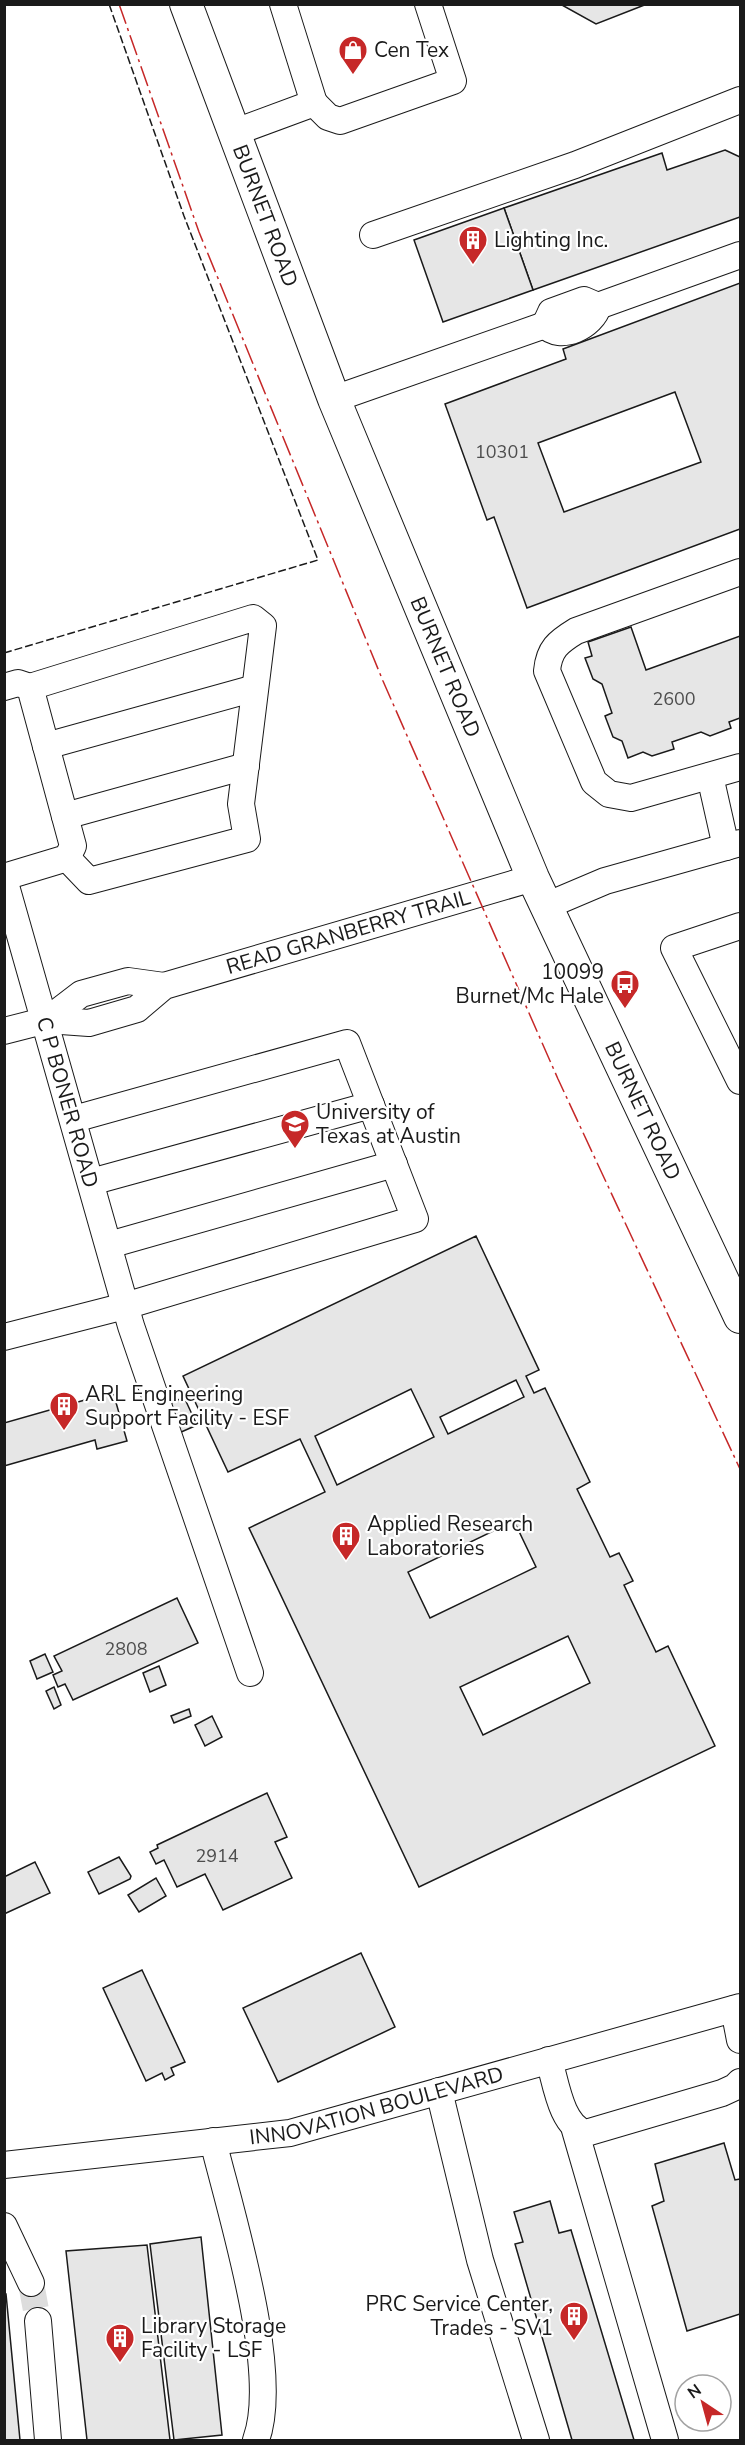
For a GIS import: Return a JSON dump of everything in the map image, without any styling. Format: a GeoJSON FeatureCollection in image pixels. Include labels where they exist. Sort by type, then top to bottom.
{"type":"FeatureCollection","features":[{"type":"Feature","properties":{"kind":"main road","name":"BURNET ROAD"},"geometry":{"type":"LineString","coordinates":[[186,4],[334,399],[540,892],[736,1297]]}},
{"type":"Feature","properties":{"kind":"street"},"geometry":{"type":"LineString","coordinates":[[283,4],[314,103],[328,117],[340,121],[453,81],[428,4]]}},
{"type":"Feature","properties":{"kind":"street"},"geometry":{"type":"LineString","coordinates":[[373,235],[575,165],[741,100]]}},
{"type":"Feature","properties":{"kind":"street"},"geometry":{"type":"LineString","coordinates":[[233,133],[314,103]]}},
{"type":"Feature","properties":{"kind":"street"},"geometry":{"type":"LineString","coordinates":[[334,399],[545,325],[551,332],[559,333],[574,329],[589,322],[596,315],[598,306],[741,255]]}},
{"type":"Feature","properties":{"kind":"street"},"geometry":{"type":"LineString","coordinates":[[741,572],[576,631],[558,642],[548,656],[547,671],[594,782],[609,794],[631,798],[741,767]]}},
{"type":"Feature","properties":{"kind":"street"},"geometry":{"type":"LineString","coordinates":[[4,878],[67,858],[74,846],[46,746],[17,687],[253,618],[263,626],[241,804],[247,839],[89,880],[67,858]]}},
{"type":"Feature","properties":{"kind":"street"},"geometry":{"type":"LineString","coordinates":[[46,746],[255,688]]}},
{"type":"Feature","properties":{"kind":"street"},"geometry":{"type":"LineString","coordinates":[[65,816],[246,766]]}},
{"type":"Feature","properties":{"kind":"street"},"geometry":{"type":"LineString","coordinates":[[710,776],[733,845]]}},
{"type":"Feature","properties":{"kind":"street","name":"READ GRANBERRY TRAIL"},"geometry":{"type":"LineString","coordinates":[[4,1031],[47,1020],[89,1023],[137,1009],[164,986],[540,892],[605,881],[733,845]]}},
{"type":"Feature","properties":{"kind":"street","name":"C P BONER ROAD"},"geometry":{"type":"LineString","coordinates":[[4,878],[47,1020],[128,1316],[250,1673]]}},
{"type":"Feature","properties":{"kind":"street"},"geometry":{"type":"LineString","coordinates":[[741,926],[674,948],[741,1081]]}},
{"type":"Feature","properties":{"kind":"street"},"geometry":{"type":"LineString","coordinates":[[4,1337],[128,1316],[415,1219],[347,1043],[74,1119]]}},
{"type":"Feature","properties":{"kind":"street"},"geometry":{"type":"LineString","coordinates":[[91,1182],[371,1105]]}},
{"type":"Feature","properties":{"kind":"street"},"geometry":{"type":"LineString","coordinates":[[109,1245],[394,1164]]}},
{"type":"Feature","properties":{"kind":"street"},"geometry":{"type":"LineString","coordinates":[[737,2008],[741,2040]]}},
{"type":"Feature","properties":{"kind":"street","name":"INNOVATION BOULEVARD"},"geometry":{"type":"LineString","coordinates":[[4,2164],[290,2133],[737,2008]]}},
{"type":"Feature","properties":{"kind":"street"},"geometry":{"type":"LineString","coordinates":[[549,2060],[568,2121],[575,2130],[665,2440]]}},
{"type":"Feature","properties":{"kind":"street"},"geometry":{"type":"LineString","coordinates":[[575,2130],[586,2133],[722,2093],[741,2082]]}},
{"type":"Feature","properties":{"kind":"street"},"geometry":{"type":"LineString","coordinates":[[439,2091],[480,2260],[536,2440]]}},
{"type":"Feature","properties":{"kind":"street"},"geometry":{"type":"LineString","coordinates":[[213,2141],[256,2320],[262,2424],[256,2440]]}},
{"type":"Feature","properties":{"kind":"street"},"geometry":{"type":"LineString","coordinates":[[4,2226],[31,2283]]}},
{"type":"Feature","properties":{"kind":"street"},"geometry":{"type":"LineString","coordinates":[[38,2321],[48,2440]]}},
{"type":"Feature","properties":{"kind":"building"},"geometry":{"type":"Polygon","coordinates":[[[560,4],[647,4],[596,24],[560,4]]]}},
{"type":"Feature","properties":{"kind":"building"},"geometry":{"type":"Polygon","coordinates":[[[725,150],[740,157],[740,217],[533,290],[504,208],[662,153],[667,170],[725,150]]]}},
{"type":"Feature","properties":{"kind":"building","name":"Lighting Inc."},"geometry":{"type":"Polygon","coordinates":[[[504,208],[533,290],[443,322],[414,240],[504,208]]]}},
{"type":"Feature","properties":{"kind":"building"},"geometry":{"type":"Polygon","coordinates":[[[740,283],[740,529],[527,608],[494,517],[487,520],[445,404],[566,359],[563,349],[740,283]],[[675,392],[538,443],[564,512],[701,462],[675,392]]]}},
{"type":"Feature","properties":{"kind":"building"},"geometry":{"type":"Polygon","coordinates":[[[631,627],[646,670],[740,636],[740,718],[729,722],[731,728],[710,736],[701,732],[672,742],[674,749],[652,756],[643,752],[628,758],[622,741],[613,737],[605,716],[612,713],[602,684],[593,679],[585,658],[592,656],[588,642],[631,627]]]}},
{"type":"Feature","properties":{"kind":"building","name":"Applied Research Laboratories"},"geometry":{"type":"Polygon","coordinates":[[[476,1236],[539,1370],[526,1376],[534,1393],[545,1388],[590,1482],[577,1489],[610,1557],[619,1553],[633,1581],[624,1585],[656,1652],[668,1646],[715,1746],[419,1887],[249,1528],[325,1492],[300,1439],[228,1472],[183,1376],[476,1236]],[[516,1380],[440,1417],[448,1434],[524,1397],[516,1380]],[[411,1389],[315,1436],[337,1485],[434,1437],[411,1389]],[[514,1521],[408,1572],[430,1618],[536,1567],[514,1521]],[[568,1636],[460,1687],[483,1735],[590,1683],[568,1636]]]}},
{"type":"Feature","properties":{"kind":"building","name":"ARL Engineering Support Facility - ESF"},"geometry":{"type":"Polygon","coordinates":[[[113,1392],[127,1441],[97,1449],[95,1440],[4,1466],[4,1423],[113,1392]]]}},
{"type":"Feature","properties":{"kind":"building"},"geometry":{"type":"Polygon","coordinates":[[[184,1397],[197,1425],[179,1433],[167,1405],[184,1397]]]}},
{"type":"Feature","properties":{"kind":"building"},"geometry":{"type":"Polygon","coordinates":[[[177,1598],[198,1643],[73,1700],[65,1684],[58,1687],[53,1675],[62,1671],[54,1656],[177,1598]]]}},
{"type":"Feature","properties":{"kind":"building"},"geometry":{"type":"Polygon","coordinates":[[[45,1654],[53,1672],[37,1679],[30,1661],[45,1654]]]}},
{"type":"Feature","properties":{"kind":"building"},"geometry":{"type":"Polygon","coordinates":[[[159,1666],[166,1685],[150,1692],[143,1673],[159,1666]]]}},
{"type":"Feature","properties":{"kind":"building"},"geometry":{"type":"Polygon","coordinates":[[[54,1687],[61,1705],[54,1709],[46,1691],[54,1687]]]}},
{"type":"Feature","properties":{"kind":"building"},"geometry":{"type":"Polygon","coordinates":[[[189,1709],[191,1716],[174,1723],[171,1716],[189,1709]]]}},
{"type":"Feature","properties":{"kind":"building"},"geometry":{"type":"Polygon","coordinates":[[[212,1716],[222,1737],[205,1746],[195,1725],[212,1716]]]}},
{"type":"Feature","properties":{"kind":"building"},"geometry":{"type":"Polygon","coordinates":[[[267,1793],[287,1837],[275,1842],[292,1878],[223,1910],[205,1874],[177,1887],[164,1860],[156,1864],[150,1852],[158,1848],[157,1845],[267,1793]]]}},
{"type":"Feature","properties":{"kind":"building"},"geometry":{"type":"Polygon","coordinates":[[[119,1857],[131,1876],[130,1879],[99,1894],[88,1872],[119,1857]]]}},
{"type":"Feature","properties":{"kind":"building"},"geometry":{"type":"Polygon","coordinates":[[[35,1862],[50,1893],[4,1914],[4,1877],[35,1862]]]}},
{"type":"Feature","properties":{"kind":"building"},"geometry":{"type":"Polygon","coordinates":[[[156,1878],[166,1896],[139,1912],[128,1895],[156,1878]]]}},
{"type":"Feature","properties":{"kind":"building"},"geometry":{"type":"Polygon","coordinates":[[[361,1953],[395,2027],[278,2082],[243,2008],[361,1953]]]}},
{"type":"Feature","properties":{"kind":"building"},"geometry":{"type":"Polygon","coordinates":[[[142,1970],[185,2062],[171,2068],[174,2075],[165,2080],[162,2073],[146,2081],[103,1988],[142,1970]]]}},
{"type":"Feature","properties":{"kind":"building"},"geometry":{"type":"Polygon","coordinates":[[[724,2143],[735,2180],[740,2179],[740,2314],[687,2331],[652,2206],[664,2201],[655,2164],[724,2143]]]}},
{"type":"Feature","properties":{"kind":"building","name":"PRC Service Center, Trades - SV1"},"geometry":{"type":"Polygon","coordinates":[[[550,2201],[559,2233],[571,2230],[634,2440],[572,2440],[515,2244],[523,2242],[514,2212],[550,2201]]]}},
{"type":"Feature","properties":{"kind":"building"},"geometry":{"type":"Polygon","coordinates":[[[201,2237],[222,2435],[174,2440],[150,2244],[201,2237]]]}},
{"type":"Feature","properties":{"kind":"building","name":"Library Storage Facility - LSF"},"geometry":{"type":"Polygon","coordinates":[[[147,2245],[170,2440],[87,2440],[66,2251],[147,2245]]]}},
{"type":"Feature","properties":{"kind":"building"},"geometry":{"type":"Polygon","coordinates":[[[4,2294],[6,2294],[20,2440],[4,2440],[4,2294]]]}},
{"type":"Feature","properties":{"kind":"tunnel"},"geometry":{"type":"LineString","coordinates":[[31,2283],[38,2321]]}},
{"type":"Feature","properties":{"kind":"fence"},"geometry":{"type":"LineString","coordinates":[[4,653],[318,560],[184,216],[109,4]]}},
{"type":"Feature","properties":{"kind":"power"},"geometry":{"type":"LineString","coordinates":[[119,4],[199,232],[383,681],[558,1079],[740,1469]]}},
{"type":"Feature","properties":{"kind":"place","name":"Cen Tex"},"geometry":{"type":"Point","coordinates":[353,76]}},
{"type":"Feature","properties":{"kind":"place","name":"Lighting Inc."},"geometry":{"type":"Point","coordinates":[473,266]}},
{"type":"Feature","properties":{"kind":"place","name":"10099 Burnet/Mc Hale"},"geometry":{"type":"Point","coordinates":[625,1010]}},
{"type":"Feature","properties":{"kind":"place","name":"University of Texas at Austin"},"geometry":{"type":"Point","coordinates":[295,1150]}},
{"type":"Feature","properties":{"kind":"place","name":"ARL Engineering Support Facility - ESF"},"geometry":{"type":"Point","coordinates":[64,1432]}},
{"type":"Feature","properties":{"kind":"place","name":"Applied Research Laboratories"},"geometry":{"type":"Point","coordinates":[346,1562]}},
{"type":"Feature","properties":{"kind":"place","name":"PRC Service Center, Trades - SV1"},"geometry":{"type":"Point","coordinates":[574,2342]}},
{"type":"Feature","properties":{"kind":"place","name":"Library Storage Facility - LSF"},"geometry":{"type":"Point","coordinates":[120,2364]}}]}
